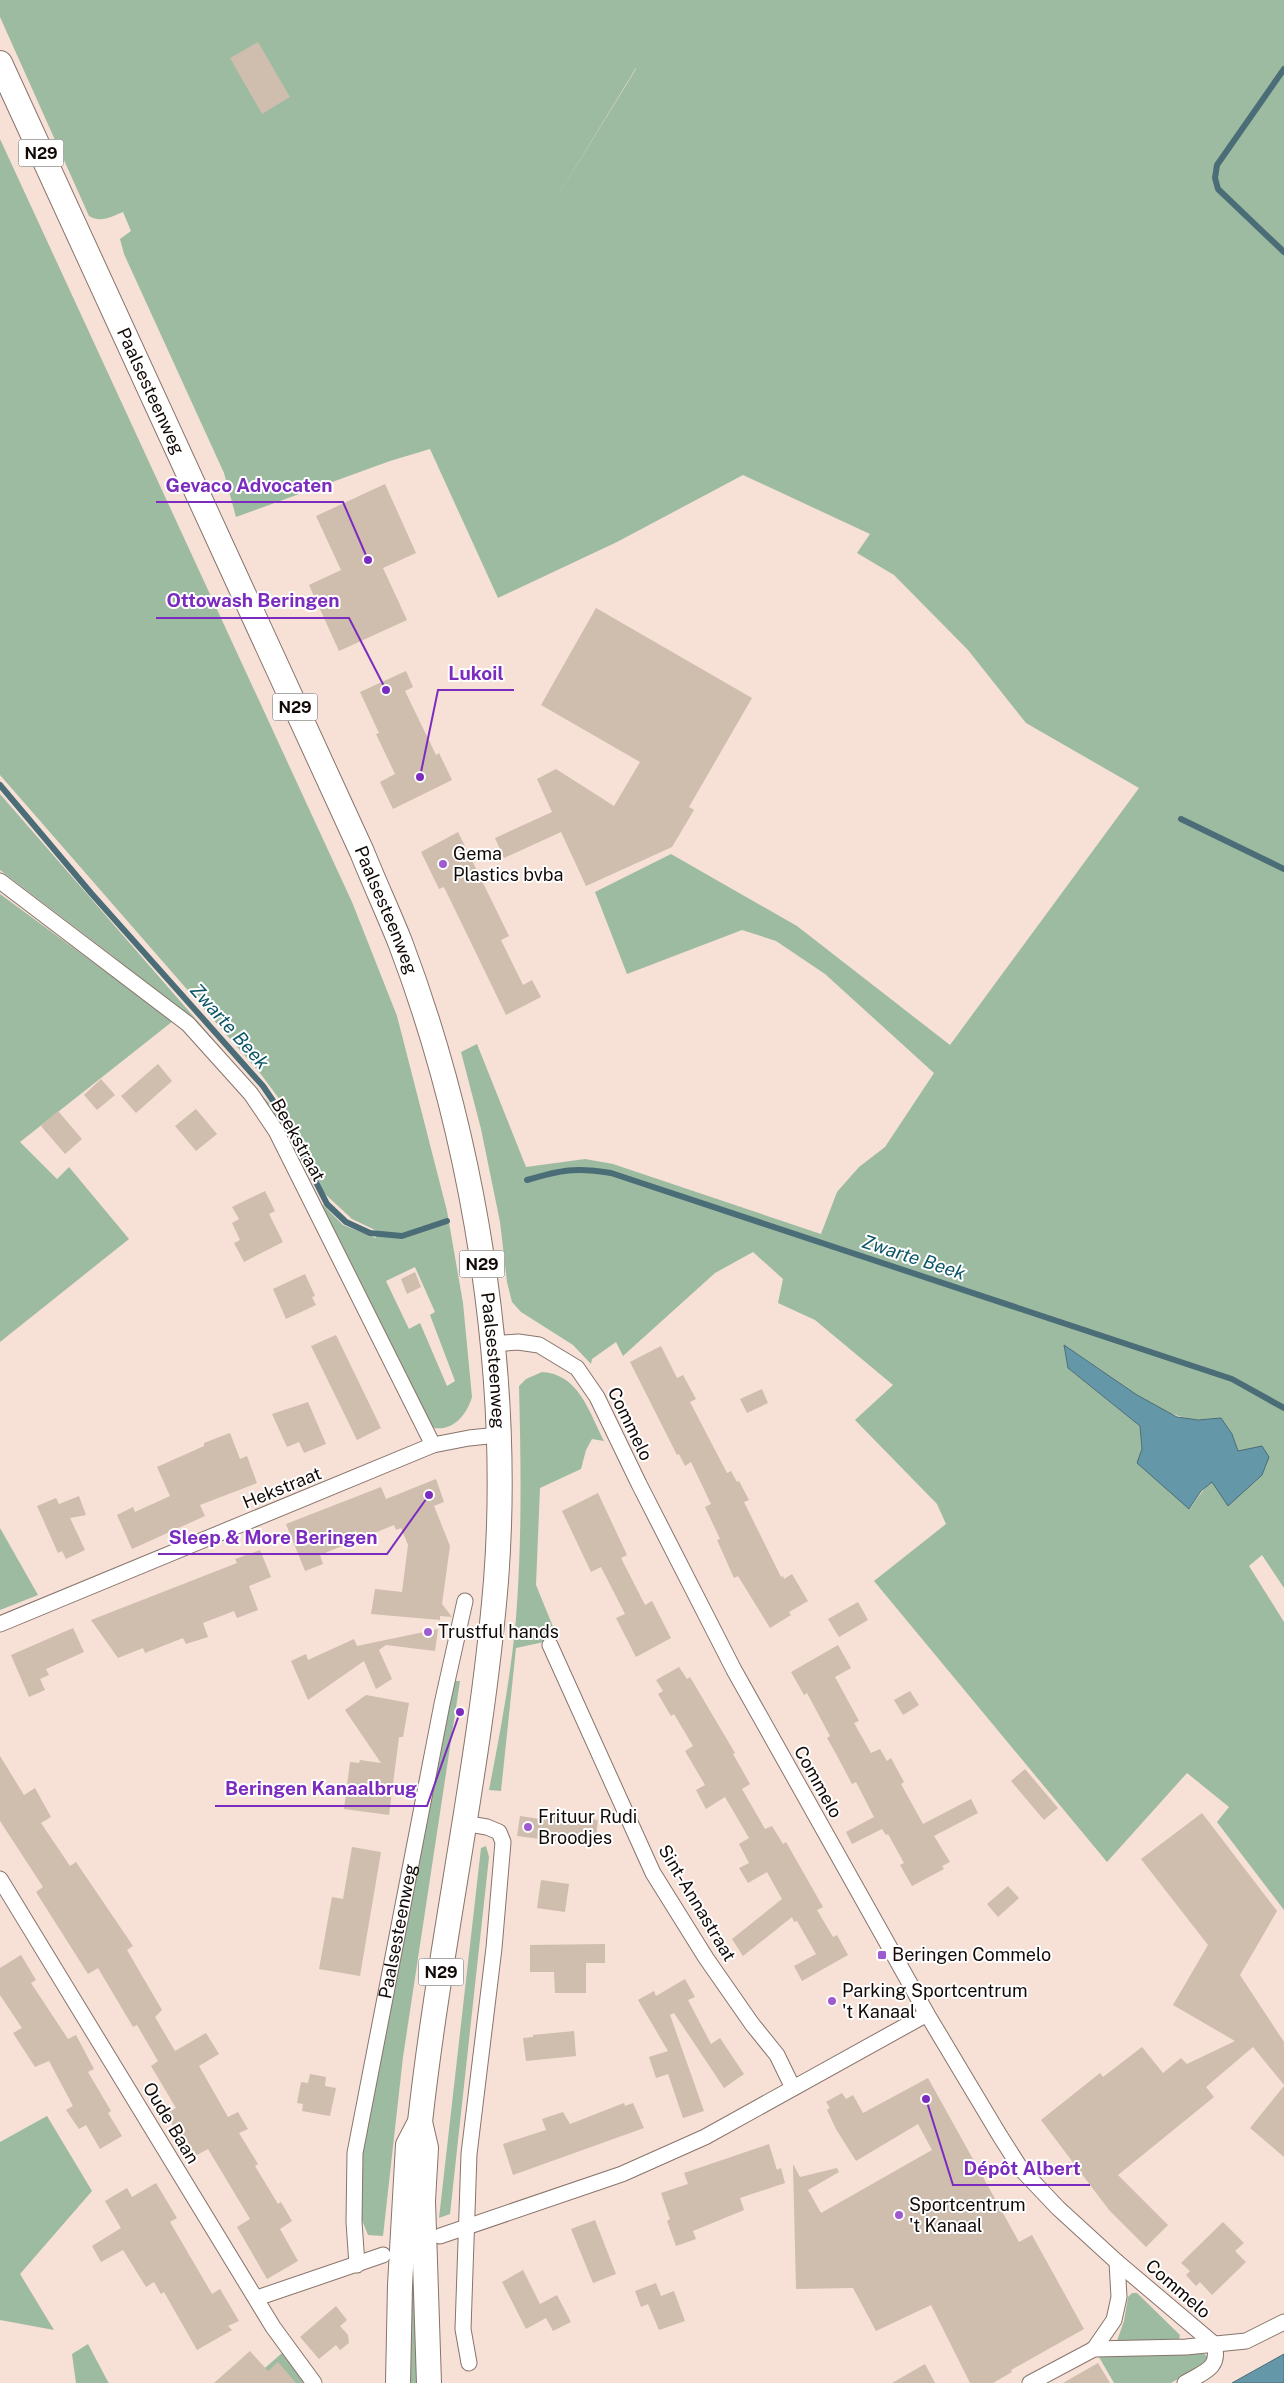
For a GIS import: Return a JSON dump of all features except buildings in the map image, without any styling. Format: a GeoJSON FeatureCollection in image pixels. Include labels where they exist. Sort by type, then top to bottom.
{"type":"FeatureCollection","features":[{"type":"Feature","properties":{"kind":"main road","name":"Paalsesteenweg"},"geometry":{"type":"LineString","coordinates":[[0,63],[362,852],[400,942],[424,1014],[455,1123],[480,1246],[492,1344],[498,1436],[499,1523],[495,1589],[487,1668],[420,2122],[408,2145],[400,2285],[398,2383]]}},
{"type":"Feature","properties":{"kind":"main road","name":"Paalsesteenweg"},"geometry":{"type":"LineString","coordinates":[[420,2122],[426,2148],[423,2210],[429,2383]]}},
{"type":"Feature","properties":{"kind":"street","name":"Beekstraat"},"geometry":{"type":"LineString","coordinates":[[0,881],[188,1024],[252,1094],[276,1131],[433,1445]]}},
{"type":"Feature","properties":{"kind":"street","name":"Commelo"},"geometry":{"type":"LineString","coordinates":[[492,1344],[518,1342],[549,1349],[577,1368],[592,1390],[734,1670],[927,2014],[1021,2169],[1058,2208],[1214,2344]]}},
{"type":"Feature","properties":{"kind":"street","name":"Hekstraat"},"geometry":{"type":"LineString","coordinates":[[0,1624],[433,1445],[469,1438],[498,1436]]}},
{"type":"Feature","properties":{"kind":"street","name":"Paalsesteenweg"},"geometry":{"type":"LineString","coordinates":[[357,2265],[354,2222],[355,2153],[442,1704],[465,1600]]}},
{"type":"Feature","properties":{"kind":"street","name":"Sint-Annastraat"},"geometry":{"type":"LineString","coordinates":[[550,1645],[653,1873],[706,1958],[752,2024],[778,2055],[793,2088]]}},
{"type":"Feature","properties":{"kind":"street"},"geometry":{"type":"LineString","coordinates":[[463,1823],[487,1827],[498,1832],[503,1842],[494,1948],[469,2154],[463,2329],[469,2363]]}},
{"type":"Feature","properties":{"kind":"street","name":"Oude Baan"},"geometry":{"type":"LineString","coordinates":[[0,1879],[273,2327],[314,2383]]}},
{"type":"Feature","properties":{"kind":"street"},"geometry":{"type":"LineString","coordinates":[[440,2236],[622,2174],[705,2137],[927,2014]]}},
{"type":"Feature","properties":{"kind":"street"},"geometry":{"type":"LineString","coordinates":[[256,2298],[383,2255]]}},
{"type":"Feature","properties":{"kind":"street","name":"Commelo"},"geometry":{"type":"LineString","coordinates":[[1094,2349],[1114,2320],[1119,2297],[1118,2262]]}},
{"type":"Feature","properties":{"kind":"street"},"geometry":{"type":"LineString","coordinates":[[1030,2383],[1094,2349],[1186,2347],[1246,2341],[1284,2322]]}},
{"type":"Feature","properties":{"kind":"street"},"geometry":{"type":"LineString","coordinates":[[1185,2383],[1212,2367],[1217,2355],[1214,2344]]}},
{"type":"Feature","properties":{"kind":"green space"},"geometry":{"type":"Polygon","coordinates":[[[0,0],[1284,0],[1284,1588],[1262,1555],[1249,1566],[1284,1622],[1284,1910],[1217,1822],[1229,1807],[1187,1773],[1107,1862],[874,1581],[946,1524],[937,1504],[855,1420],[893,1385],[815,1320],[778,1303],[783,1279],[753,1252],[715,1273],[623,1356],[616,1342],[592,1359],[591,1364],[573,1345],[521,1312],[512,1302],[507,1282],[500,1222],[481,1129],[461,1052],[477,1044],[526,1167],[585,1159],[613,1164],[821,1234],[837,1192],[859,1167],[885,1147],[934,1073],[825,974],[776,941],[742,930],[627,974],[595,892],[671,854],[797,926],[950,1045],[1139,788],[1026,723],[968,650],[894,575],[857,553],[870,534],[743,475],[617,542],[498,598],[430,449],[390,461],[236,517],[224,473],[124,254],[120,239],[131,231],[123,212],[102,219],[89,216],[0,17],[0,0]],[[636,68],[551,207],[636,69],[636,68]],[[1064,1346],[1068,1368],[1140,1426],[1142,1449],[1190,1509],[1206,1486],[1237,1451],[1232,1434],[1207,1419],[1190,1419],[1153,1404],[1133,1393],[1064,1346]]]}},
{"type":"Feature","properties":{"kind":"green space"},"geometry":{"type":"Polygon","coordinates":[[[0,139],[352,902],[397,1016],[447,1211],[463,1303],[472,1397],[467,1409],[459,1420],[448,1427],[434,1428],[297,1160],[184,1014],[114,957],[0,870],[0,794],[274,1109],[321,1203],[343,1225],[376,1238],[377,1231],[352,1219],[324,1193],[306,1149],[283,1104],[260,1073],[0,775],[0,139]],[[415,1267],[386,1281],[409,1329],[420,1323],[447,1386],[455,1381],[430,1315],[435,1312],[415,1267]]]}},
{"type":"Feature","properties":{"kind":"green space"},"geometry":{"type":"Polygon","coordinates":[[[0,894],[173,1021],[20,1142],[57,1179],[69,1167],[129,1239],[0,1342],[0,894]]]}},
{"type":"Feature","properties":{"kind":"green space"},"geometry":{"type":"Polygon","coordinates":[[[542,1372],[555,1374],[574,1387],[588,1407],[604,1441],[592,1439],[586,1450],[581,1469],[540,1488],[536,1585],[558,1639],[516,1648],[501,1791],[489,1790],[508,1683],[516,1618],[520,1502],[519,1386],[526,1379],[542,1372]]]}},
{"type":"Feature","properties":{"kind":"green space"},"geometry":{"type":"Polygon","coordinates":[[[0,1528],[38,1595],[0,1610],[0,1528]]]}},
{"type":"Feature","properties":{"kind":"green space"},"geometry":{"type":"Polygon","coordinates":[[[453,1681],[460,1681],[403,2057],[383,2236],[368,2235],[362,2220],[359,2173],[453,1681]]]}},
{"type":"Feature","properties":{"kind":"green space"},"geometry":{"type":"Polygon","coordinates":[[[486,1846],[489,1857],[450,2214],[439,2218],[481,1848],[486,1846]]]}},
{"type":"Feature","properties":{"kind":"green space"},"geometry":{"type":"Polygon","coordinates":[[[47,2116],[92,2191],[20,2274],[54,2330],[0,2320],[0,2142],[47,2116]]]}},
{"type":"Feature","properties":{"kind":"green space"},"geometry":{"type":"Polygon","coordinates":[[[419,2287],[423,2383],[405,2383],[407,2288],[419,2287]]]}},
{"type":"Feature","properties":{"kind":"green space"},"geometry":{"type":"Polygon","coordinates":[[[1132,2293],[1137,2293],[1180,2335],[1179,2340],[1117,2341],[1124,2321],[1128,2297],[1132,2293]]]}},
{"type":"Feature","properties":{"kind":"green space"},"geometry":{"type":"Polygon","coordinates":[[[88,2344],[109,2383],[76,2383],[72,2354],[88,2344]]]}},
{"type":"Feature","properties":{"kind":"green space"},"geometry":{"type":"Polygon","coordinates":[[[282,2353],[305,2383],[248,2383],[282,2353]]]}},
{"type":"Feature","properties":{"kind":"green space"},"geometry":{"type":"Polygon","coordinates":[[[1203,2353],[1208,2357],[1205,2363],[1171,2383],[1114,2383],[1099,2357],[1111,2354],[1203,2353]]]}},
{"type":"Feature","properties":{"kind":"water"},"geometry":{"type":"Polygon","coordinates":[[[1064,1345],[1137,1395],[1177,1417],[1198,1420],[1221,1418],[1232,1434],[1238,1451],[1262,1446],[1269,1457],[1262,1475],[1228,1506],[1212,1482],[1201,1491],[1189,1509],[1137,1463],[1142,1449],[1140,1426],[1068,1368],[1064,1345]]]}},
{"type":"Feature","properties":{"kind":"water"},"geometry":{"type":"Polygon","coordinates":[[[1284,2354],[1284,2383],[1232,2383],[1284,2354]]]}},
{"type":"Feature","properties":{"kind":"waterway"},"geometry":{"type":"LineString","coordinates":[[1284,69],[1217,165],[1215,178],[1218,189],[1284,252]]}},
{"type":"Feature","properties":{"kind":"waterway","name":"Zwarte Beek"},"geometry":{"type":"LineString","coordinates":[[0,785],[91,893],[263,1086],[280,1111],[327,1204],[346,1222],[370,1233],[402,1236],[447,1221]]}},
{"type":"Feature","properties":{"kind":"waterway"},"geometry":{"type":"LineString","coordinates":[[1181,819],[1284,869]]}},
{"type":"Feature","properties":{"kind":"waterway","name":"Zwarte Beek"},"geometry":{"type":"LineString","coordinates":[[527,1180],[568,1170],[611,1173],[1232,1379],[1284,1408]]}},
{"type":"Feature","properties":{"kind":"place","name":"Gevaco Advocaten"},"geometry":{"type":"Point","coordinates":[368,560]}},
{"type":"Feature","properties":{"kind":"place","name":"Ottowash Beringen"},"geometry":{"type":"Point","coordinates":[386,690]}},
{"type":"Feature","properties":{"kind":"place","name":"Lukoil"},"geometry":{"type":"Point","coordinates":[420,777]}},
{"type":"Feature","properties":{"kind":"place","name":"Gema Plastics bvba"},"geometry":{"type":"Point","coordinates":[443,864]}},
{"type":"Feature","properties":{"kind":"place","name":"Sleep & More Beringen"},"geometry":{"type":"Point","coordinates":[429,1495]}},
{"type":"Feature","properties":{"kind":"place","name":"Trustful hands"},"geometry":{"type":"Point","coordinates":[428,1632]}},
{"type":"Feature","properties":{"kind":"place","name":"Beringen Kanaalbrug"},"geometry":{"type":"Point","coordinates":[460,1712]}},
{"type":"Feature","properties":{"kind":"place","name":"Frituur Rudi Broodjes"},"geometry":{"type":"Point","coordinates":[528,1827]}},
{"type":"Feature","properties":{"kind":"place","name":"Beringen Commelo"},"geometry":{"type":"Point","coordinates":[882,1955]}},
{"type":"Feature","properties":{"kind":"place","name":"Parking Sportcentrum 't Kanaal"},"geometry":{"type":"Point","coordinates":[832,2001]}},
{"type":"Feature","properties":{"kind":"place","name":"Dépôt Albert"},"geometry":{"type":"Point","coordinates":[926,2099]}},
{"type":"Feature","properties":{"kind":"place","name":"Sportcentrum 't Kanaal"},"geometry":{"type":"Point","coordinates":[899,2215]}}]}
